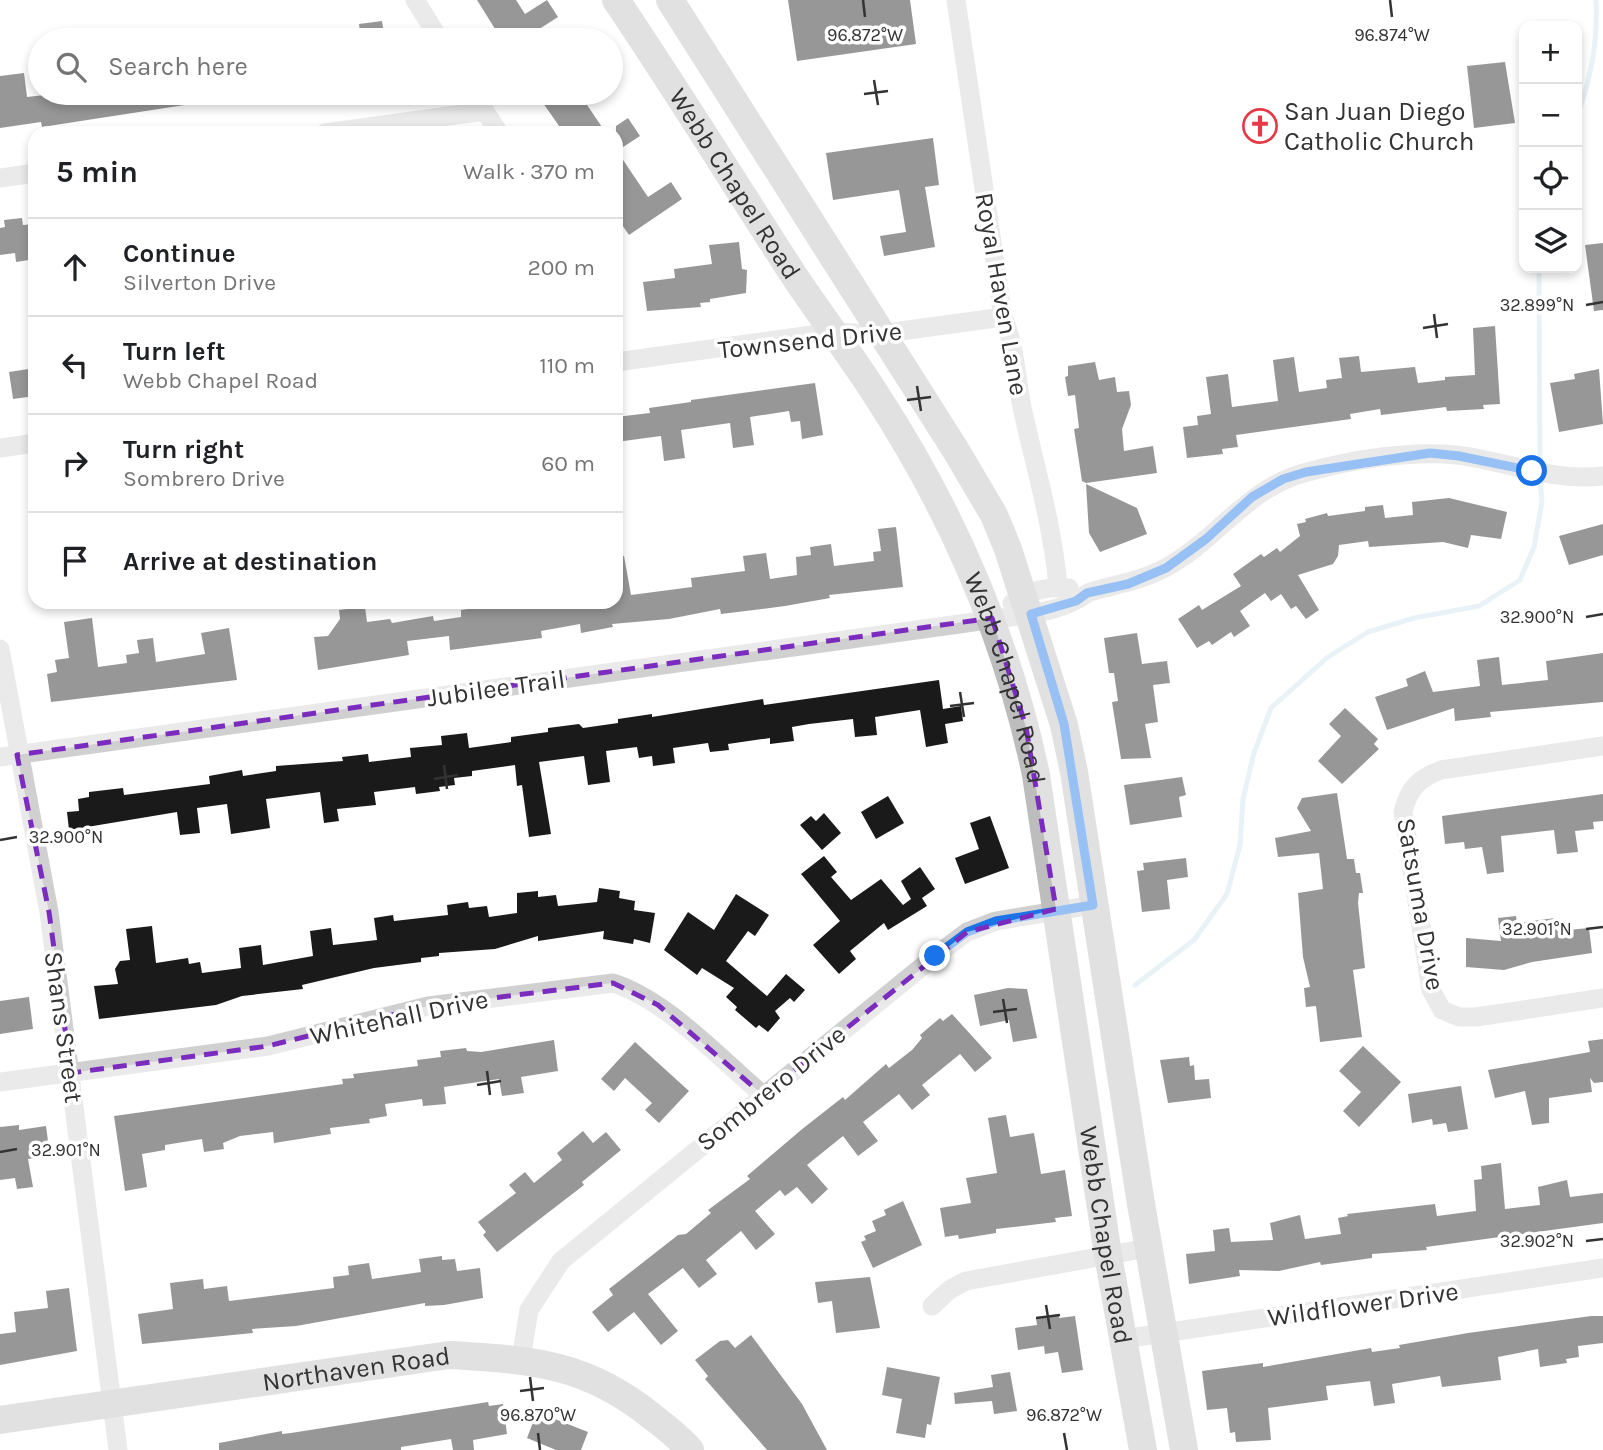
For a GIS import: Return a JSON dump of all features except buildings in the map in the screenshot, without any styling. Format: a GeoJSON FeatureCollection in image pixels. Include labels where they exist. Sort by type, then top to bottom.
{"type":"FeatureCollection","features":[{"type":"Feature","properties":{"kind":"main road","name":"Webb Chapel Road"},"geometry":{"type":"LineString","coordinates":[[616,0],[833,332],[876,393],[937,496],[970,561],[992,618],[1026,727],[1108,1255],[1143,1450]]}},
{"type":"Feature","properties":{"kind":"main road","name":"Webb Chapel Road"},"geometry":{"type":"LineString","coordinates":[[670,0],[994,515],[1028,604],[1064,724],[1148,1248],[1184,1450]]}},
{"type":"Feature","properties":{"kind":"main road"},"geometry":{"type":"LineString","coordinates":[[719,158],[755,135]]}},
{"type":"Feature","properties":{"kind":"main road","name":"Northaven Road"},"geometry":{"type":"LineString","coordinates":[[0,1420],[449,1355],[521,1359],[579,1371],[630,1398],[690,1450]]}},
{"type":"Feature","properties":{"kind":"street"},"geometry":{"type":"LineString","coordinates":[[415,0],[432,28]]}},
{"type":"Feature","properties":{"kind":"street","name":"Royal Haven Lane"},"geometry":{"type":"LineString","coordinates":[[956,0],[1003,317],[1009,332],[1023,412],[1045,498],[1058,587]]}},
{"type":"Feature","properties":{"kind":"street"},"geometry":{"type":"LineString","coordinates":[[481,105],[495,126]]}},
{"type":"Feature","properties":{"kind":"street"},"geometry":{"type":"LineString","coordinates":[[376,126],[485,111]]}},
{"type":"Feature","properties":{"kind":"street"},"geometry":{"type":"LineString","coordinates":[[0,178],[28,174]]}},
{"type":"Feature","properties":{"kind":"street","name":"Townsend Drive"},"geometry":{"type":"LineString","coordinates":[[623,361],[833,332],[879,334],[1003,317]]}},
{"type":"Feature","properties":{"kind":"street"},"geometry":{"type":"LineString","coordinates":[[0,448],[28,444]]}},
{"type":"Feature","properties":{"kind":"street"},"geometry":{"type":"LineString","coordinates":[[1028,604],[1076,601],[1087,593],[1128,584],[1166,568],[1206,539],[1252,497],[1283,479],[1306,472],[1430,453],[1459,456],[1542,473],[1603,476]]}},
{"type":"Feature","properties":{"kind":"street"},"geometry":{"type":"LineString","coordinates":[[1028,604],[1058,587],[1087,593]]}},
{"type":"Feature","properties":{"kind":"street","name":"Jubilee Trail"},"geometry":{"type":"LineString","coordinates":[[9,756],[992,618],[1028,604]]}},
{"type":"Feature","properties":{"kind":"street","name":"Shans Street"},"geometry":{"type":"LineString","coordinates":[[0,649],[9,756],[49,912],[71,1073],[88,1236],[118,1450]]}},
{"type":"Feature","properties":{"kind":"street","name":"Satsuma Drive"},"geometry":{"type":"LineString","coordinates":[[1603,746],[1441,770],[1421,777],[1408,793],[1403,812],[1431,990],[1442,1010],[1459,1017],[1476,1017],[1603,998]]}},
{"type":"Feature","properties":{"kind":"street","name":"Sombrero Drive"},"geometry":{"type":"LineString","coordinates":[[521,1359],[529,1310],[561,1261],[967,932],[996,921],[1093,905]]}},
{"type":"Feature","properties":{"kind":"street","name":"Whitehall Drive"},"geometry":{"type":"LineString","coordinates":[[0,1083],[268,1046],[428,1006],[613,983],[636,990],[658,1006],[763,1095]]}},
{"type":"Feature","properties":{"kind":"street"},"geometry":{"type":"LineString","coordinates":[[932,1306],[949,1290],[966,1281],[1148,1248]]}},
{"type":"Feature","properties":{"kind":"street","name":"Wildflower Drive"},"geometry":{"type":"LineString","coordinates":[[1123,1339],[1603,1268]]}},
{"type":"Feature","properties":{"kind":"highlighted area"},"geometry":{"type":"Polygon","coordinates":[[[992,618],[1026,727],[1056,909],[967,932],[763,1095],[658,1005],[613,983],[428,1006],[268,1046],[71,1073],[49,912],[17,755],[992,618]]]}},
{"type":"Feature","properties":{"kind":"waterway"},"geometry":{"type":"LineString","coordinates":[[1582,101],[1592,60],[1596,0]]}},
{"type":"Feature","properties":{"kind":"waterway"},"geometry":{"type":"LineString","coordinates":[[1539,273],[1540,468]]}},
{"type":"Feature","properties":{"kind":"waterway"},"geometry":{"type":"LineString","coordinates":[[1135,985],[1194,940],[1227,894],[1240,845],[1243,799],[1254,753],[1271,708],[1328,657],[1368,632],[1414,618],[1479,606],[1520,580],[1534,547],[1542,502],[1540,478]]}},
{"type":"Feature","properties":{"kind":"place","name":"San Juan Diego Catholic Church"},"geometry":{"type":"Point","coordinates":[1260,126]}},
{"type":"Feature","properties":{"kind":"route"},"geometry":{"type":"LineString","coordinates":[[935,956],[967,932],[996,921],[1019,915],[1093,905],[1074,772],[1064,724],[1031,614],[1076,601],[1087,593],[1128,584],[1166,568],[1206,539],[1252,497],[1283,479],[1306,472],[1430,453],[1532,471]]}}]}
